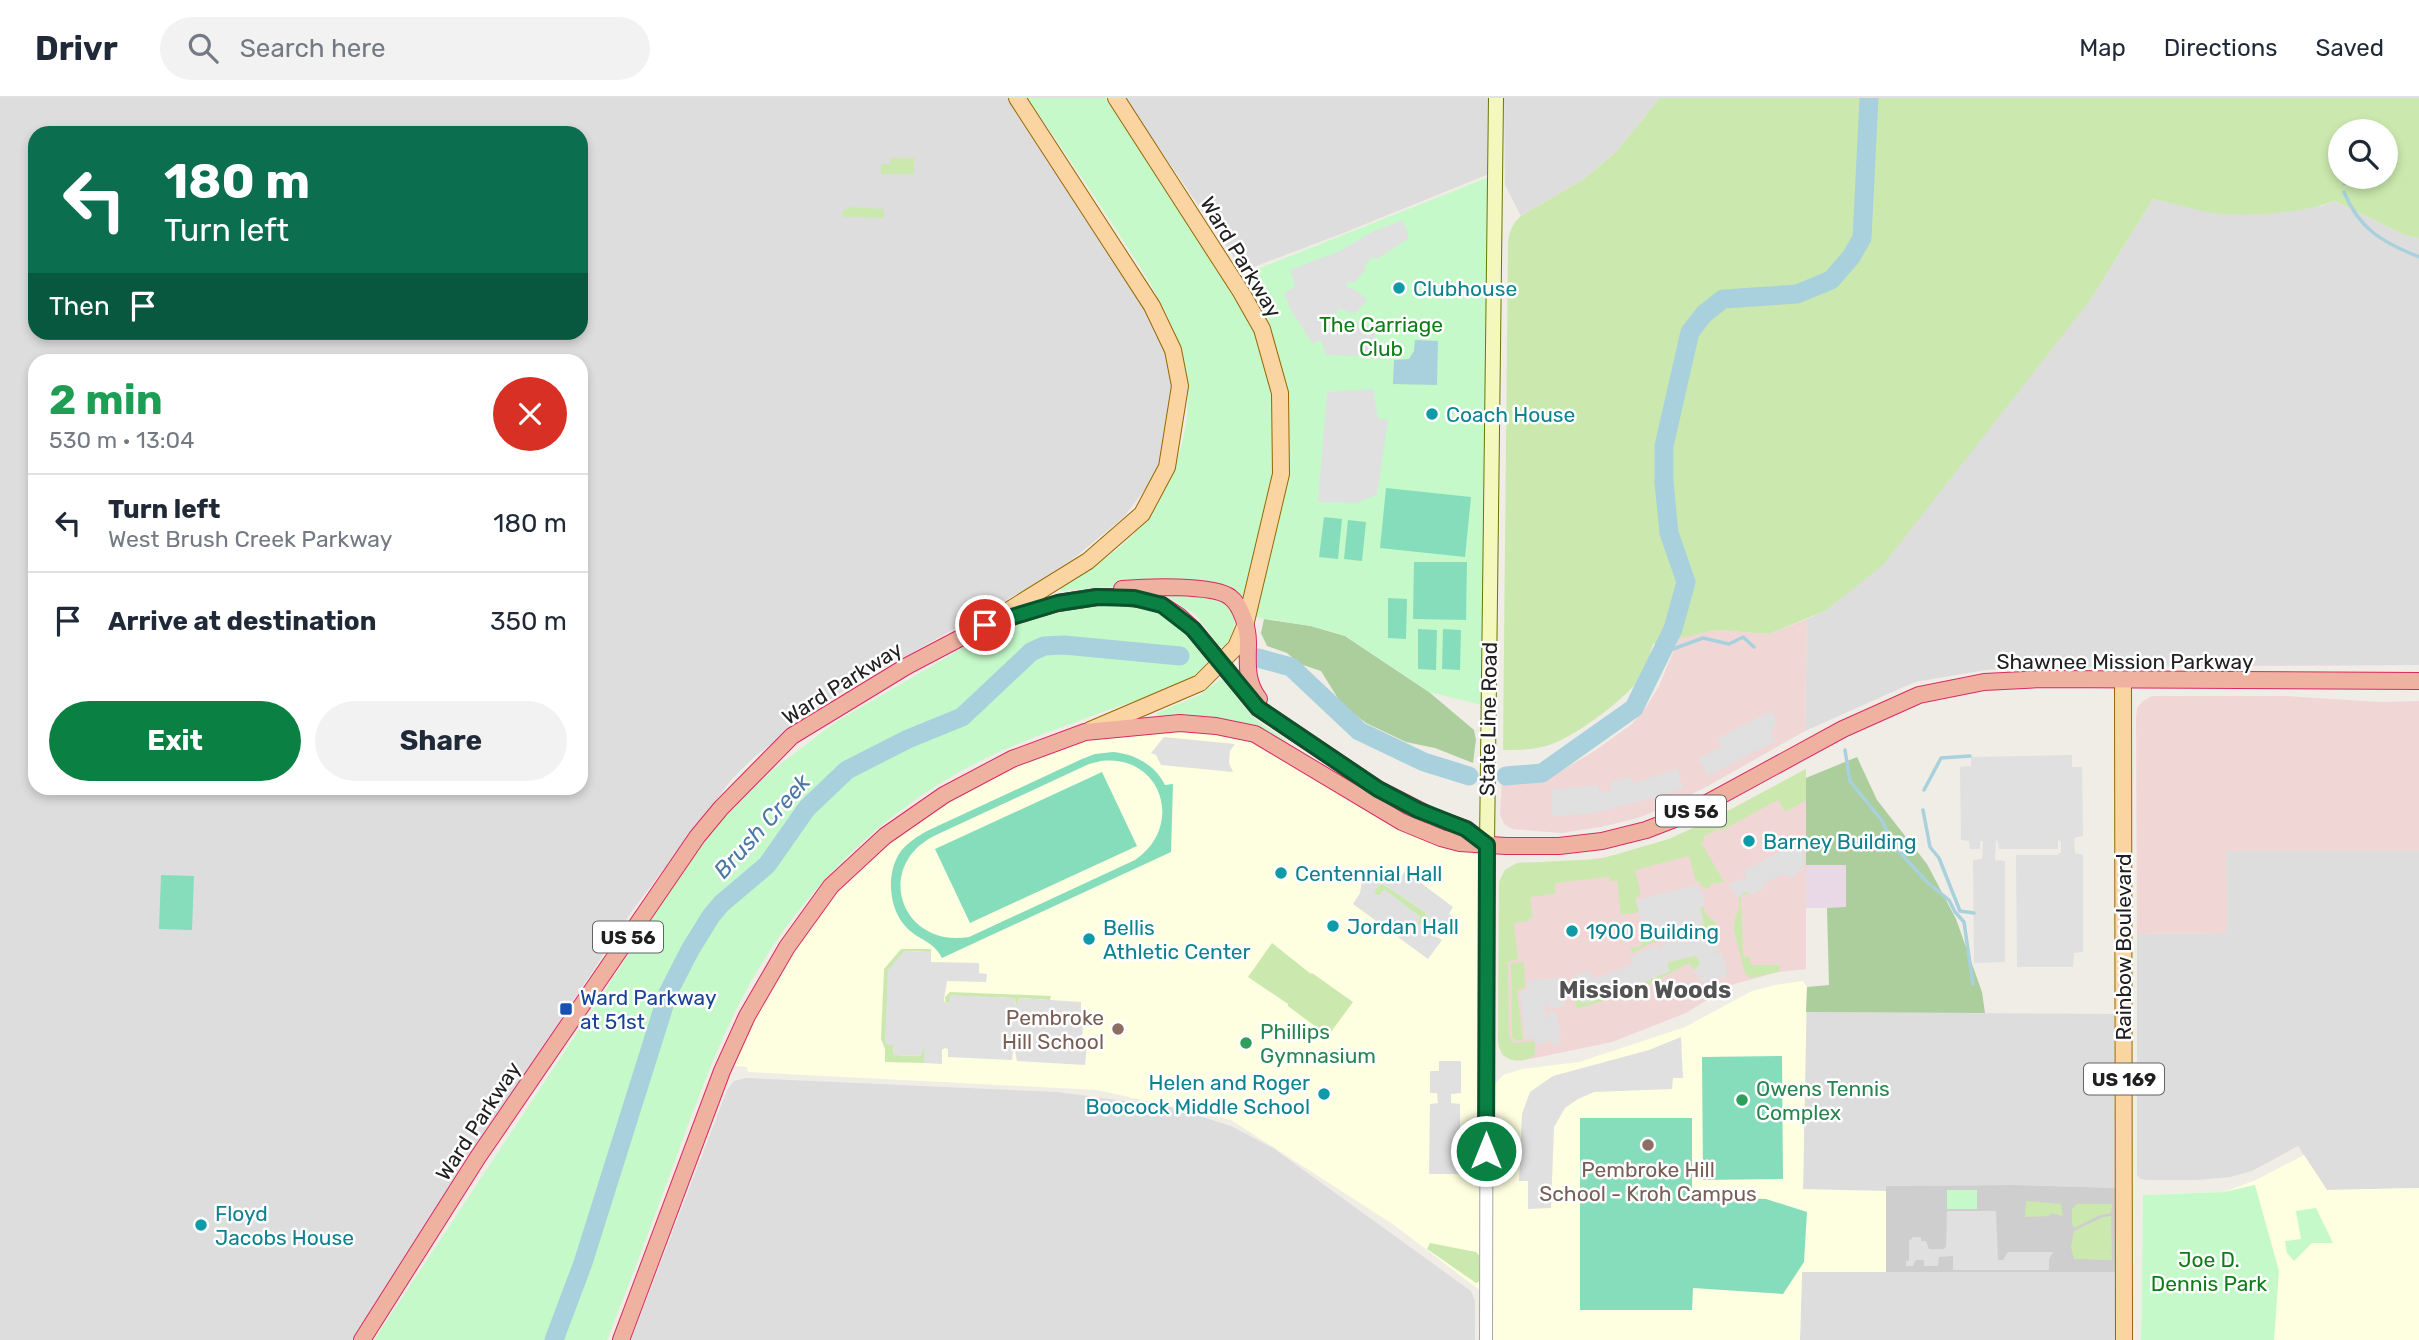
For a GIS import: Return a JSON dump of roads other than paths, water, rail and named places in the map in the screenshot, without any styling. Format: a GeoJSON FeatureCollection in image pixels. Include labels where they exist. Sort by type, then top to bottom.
{"type":"FeatureCollection","features":[{"type":"Feature","properties":{"kind":"highway"},"geometry":{"type":"LineString","coordinates":[[1097,597],[1136,588],[1217,590],[1234,600],[1248,639],[1247,663],[1256,696],[1271,711],[1320,742],[1336,761]]}},
{"type":"Feature","properties":{"kind":"highway","name":"US 56"},"geometry":{"type":"LineString","coordinates":[[985,625],[1058,603],[1097,597],[1134,598],[1162,605],[1193,629],[1258,708],[1403,803],[1466,829],[1487,845]]}},
{"type":"Feature","properties":{"kind":"highway","name":"Ward Parkway"},"geometry":{"type":"LineString","coordinates":[[362,1340],[562,1031],[697,837],[721,808],[792,736],[907,666],[985,625]]}},
{"type":"Feature","properties":{"kind":"highway","name":"Shawnee Mission Parkway"},"geometry":{"type":"LineString","coordinates":[[1487,845],[1559,846],[1602,841],[1646,830],[1685,815],[1843,729],[1919,695],[1997,681],[2419,681]]}},
{"type":"Feature","properties":{"kind":"highway","name":"US 56"},"geometry":{"type":"LineString","coordinates":[[1085,732],[1180,723],[1216,726],[1255,734],[1402,822],[1460,844],[1487,845]]}},
{"type":"Feature","properties":{"kind":"highway","name":"Ward Parkway"},"geometry":{"type":"LineString","coordinates":[[621,1340],[722,1070],[747,1016],[787,947],[831,886],[885,836],[944,795],[1012,759],[1085,732]]}},
{"type":"Feature","properties":{"kind":"main road","name":"Ward Parkway"},"geometry":{"type":"LineString","coordinates":[[985,625],[1088,561],[1142,514],[1167,467],[1180,386],[1173,350],[1152,306],[1017,98]]}},
{"type":"Feature","properties":{"kind":"main road","name":"Ward Parkway"},"geometry":{"type":"LineString","coordinates":[[1085,732],[1200,683],[1237,646],[1245,626],[1281,474],[1280,393],[1262,329],[1116,98]]}},
{"type":"Feature","properties":{"kind":"main road","name":"State Line Road"},"geometry":{"type":"LineString","coordinates":[[1487,845],[1496,98]]}},
{"type":"Feature","properties":{"kind":"main road","name":"Rainbow Boulevard"},"geometry":{"type":"LineString","coordinates":[[2123,681],[2124,1340]]}},
{"type":"Feature","properties":{"kind":"street","name":"State Line Road"},"geometry":{"type":"LineString","coordinates":[[1486,1340],[1487,845]]}},
{"type":"Feature","properties":{"kind":"water"},"geometry":{"type":"Polygon","coordinates":[[[1415,340],[1438,341],[1437,385],[1393,384],[1394,360],[1409,359],[1414,351],[1415,340]]]}},
{"type":"Feature","properties":{"kind":"waterway","name":"Brush Creek"},"geometry":{"type":"LineString","coordinates":[[1506,776],[1542,773],[1634,708],[1673,629],[1686,582],[1669,533],[1664,446],[1690,332],[1704,314],[1723,299],[1797,294],[1831,280],[1851,257],[1862,238],[1869,98]]}},
{"type":"Feature","properties":{"kind":"waterway"},"geometry":{"type":"LineString","coordinates":[[2344,192],[2357,216],[2373,233],[2419,257]]}},
{"type":"Feature","properties":{"kind":"waterway"},"geometry":{"type":"LineString","coordinates":[[1662,653],[1703,638],[1729,644],[1743,637],[1754,647]]}},
{"type":"Feature","properties":{"kind":"waterway","name":"Brush Creek"},"geometry":{"type":"LineString","coordinates":[[554,1340],[583,1263],[668,993],[711,916],[721,904],[767,865],[807,808],[847,770],[908,739],[962,717],[1031,652],[1044,646],[1064,645],[1180,656]]}},
{"type":"Feature","properties":{"kind":"waterway","name":"Brush Creek"},"geometry":{"type":"LineString","coordinates":[[1258,658],[1291,667],[1359,731],[1424,762],[1469,776]]}},
{"type":"Feature","properties":{"kind":"waterway"},"geometry":{"type":"LineString","coordinates":[[1845,750],[1850,781],[1883,822],[1892,844],[1928,883],[1949,900],[1964,922],[1973,984]]}},
{"type":"Feature","properties":{"kind":"waterway"},"geometry":{"type":"LineString","coordinates":[[1924,790],[1941,758],[1970,756]]}},
{"type":"Feature","properties":{"kind":"waterway"},"geometry":{"type":"LineString","coordinates":[[1923,810],[1930,847],[1939,858],[1960,911],[1974,913]]}},
{"type":"Feature","properties":{"kind":"place","name":"Clubhouse"},"geometry":{"type":"Point","coordinates":[1399,288]}},
{"type":"Feature","properties":{"kind":"place","name":"Coach House"},"geometry":{"type":"Point","coordinates":[1432,414]}},
{"type":"Feature","properties":{"kind":"place","name":"Barney Building"},"geometry":{"type":"Point","coordinates":[1749,841]}},
{"type":"Feature","properties":{"kind":"place","name":"Centennial Hall"},"geometry":{"type":"Point","coordinates":[1281,873]}},
{"type":"Feature","properties":{"kind":"place","name":"Jordan Hall"},"geometry":{"type":"Point","coordinates":[1333,926]}},
{"type":"Feature","properties":{"kind":"place","name":"1900 Building"},"geometry":{"type":"Point","coordinates":[1572,931]}},
{"type":"Feature","properties":{"kind":"place","name":"Bellis Athletic Center"},"geometry":{"type":"Point","coordinates":[1089,939]}},
{"type":"Feature","properties":{"kind":"place","name":"Ward Parkway at 51st"},"geometry":{"type":"Point","coordinates":[566,1009]}},
{"type":"Feature","properties":{"kind":"place","name":"Pembroke Hill School"},"geometry":{"type":"Point","coordinates":[1118,1029]}},
{"type":"Feature","properties":{"kind":"place","name":"Phillips Gymnasium"},"geometry":{"type":"Point","coordinates":[1246,1043]}},
{"type":"Feature","properties":{"kind":"place","name":"Helen and Roger Boocock Middle School"},"geometry":{"type":"Point","coordinates":[1324,1094]}},
{"type":"Feature","properties":{"kind":"place","name":"Owens Tennis Complex"},"geometry":{"type":"Point","coordinates":[1742,1100]}},
{"type":"Feature","properties":{"kind":"place","name":"Pembroke Hill School - Kroh Campus"},"geometry":{"type":"Point","coordinates":[1648,1145]}},
{"type":"Feature","properties":{"kind":"place","name":"Floyd Jacobs House"},"geometry":{"type":"Point","coordinates":[201,1225]}},
{"type":"Feature","properties":{"kind":"district","name":"Mission Woods"},"geometry":{"type":"Point","coordinates":[1645,990]}},
{"type":"Feature","properties":{"kind":"park label","name":"The Carriage Club"},"geometry":{"type":"Point","coordinates":[1381,336]}},
{"type":"Feature","properties":{"kind":"park label","name":"Joe D. Dennis Park"},"geometry":{"type":"Point","coordinates":[2209,1271]}}]}
